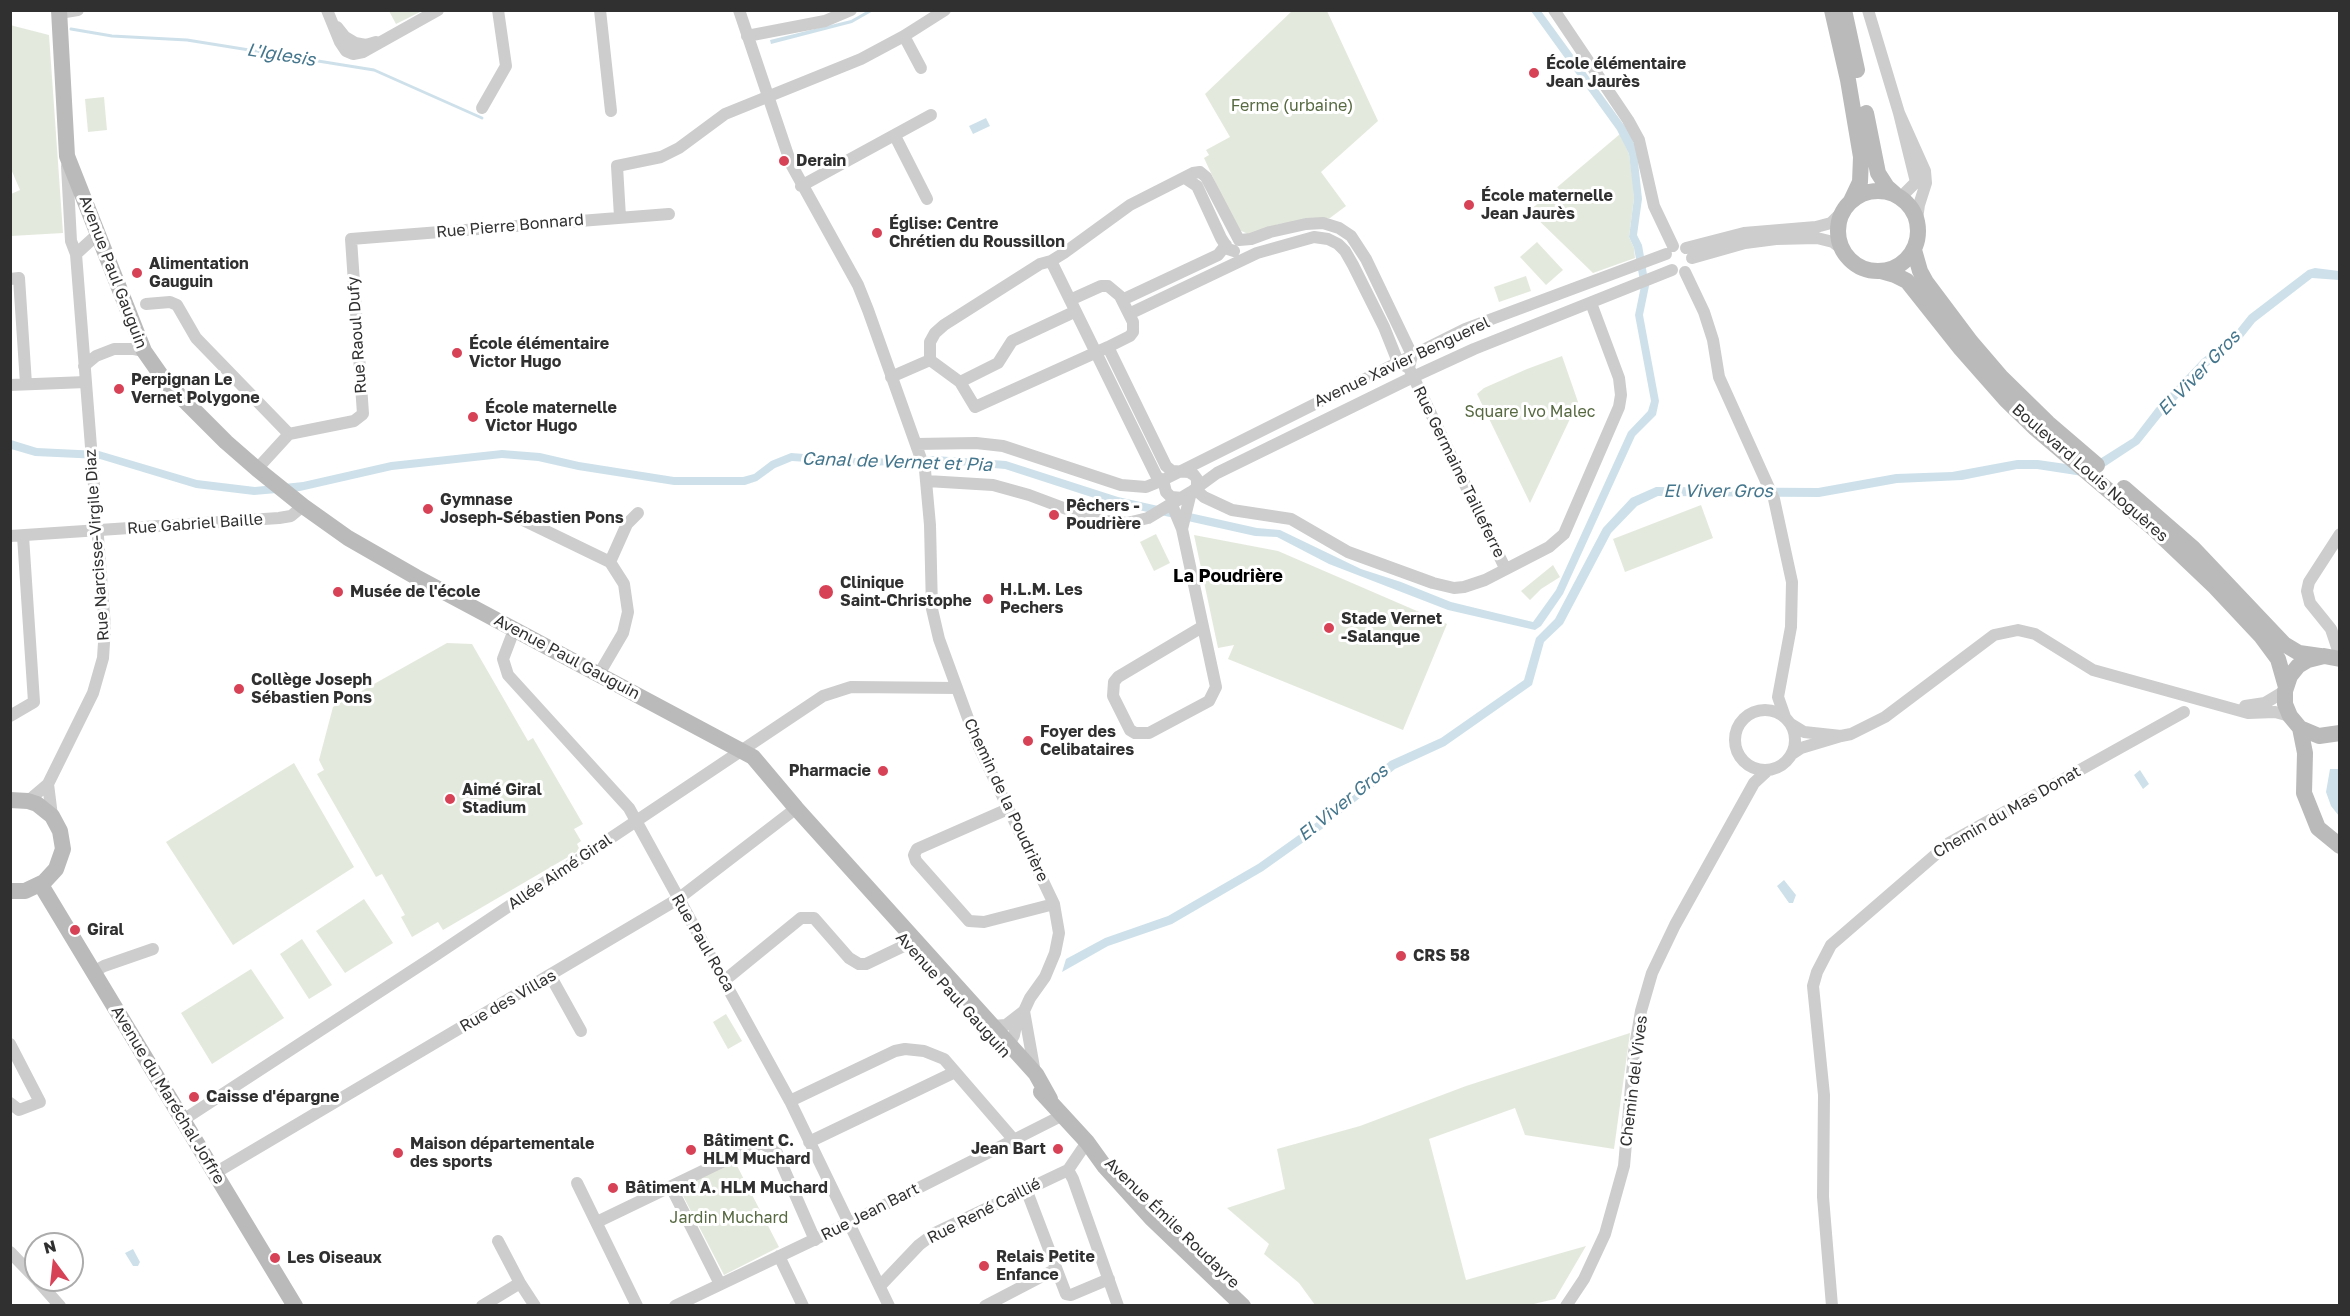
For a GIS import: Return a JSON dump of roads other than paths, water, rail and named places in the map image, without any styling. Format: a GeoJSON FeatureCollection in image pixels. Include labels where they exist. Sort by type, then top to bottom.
{"type":"FeatureCollection","features":[{"type":"Feature","properties":{"kind":"main road"},"geometry":{"type":"LineString","coordinates":[[1832,10],[1848,80],[1861,157],[1860,182],[1838,224],[1838,237],[1849,259],[1858,266],[1881,271],[1900,264],[1914,250],[1919,230],[1914,211],[1887,187],[1878,173],[1844,10]]}},
{"type":"Feature","properties":{"kind":"main road","name":"Avenue Paul Gauguin"},"geometry":{"type":"LineString","coordinates":[[59,12],[67,156],[144,351],[165,381],[226,442],[257,469],[348,538],[514,630],[753,757],[796,808],[934,960],[990,1028]]}},
{"type":"Feature","properties":{"kind":"main road"},"geometry":{"type":"LineString","coordinates":[[1846,206],[1861,194],[1872,191],[1884,191],[1898,196]]}},
{"type":"Feature","properties":{"kind":"main road","name":"Boulevard Louis Noguères"},"geometry":{"type":"LineString","coordinates":[[1914,250],[1926,282],[1958,326],[2042,426]]}},
{"type":"Feature","properties":{"kind":"main road","name":"Boulevard Louis Noguères"},"geometry":{"type":"LineString","coordinates":[[1881,271],[1895,275],[1914,288],[1977,368],[2111,485],[2193,548],[2284,644],[2298,653],[2331,657]]}},
{"type":"Feature","properties":{"kind":"main road","name":"Boulevard Louis Noguères"},"geometry":{"type":"LineString","coordinates":[[2111,485],[2261,636],[2278,659],[2285,689],[2285,704],[2295,722],[2305,753],[2304,793],[2318,828],[2340,846]]}},
{"type":"Feature","properties":{"kind":"main road"},"geometry":{"type":"LineString","coordinates":[[2285,689],[2290,675],[2298,666],[2308,660],[2331,657]]}},
{"type":"Feature","properties":{"kind":"main road"},"geometry":{"type":"LineString","coordinates":[[2295,722],[2309,733],[2335,734]]}},
{"type":"Feature","properties":{"kind":"main road"},"geometry":{"type":"LineString","coordinates":[[2335,734],[2322,742],[2315,755],[2311,775],[2311,793],[2316,809],[2340,839]]}},
{"type":"Feature","properties":{"kind":"main road","name":"Avenue Paul Gauguin"},"geometry":{"type":"LineString","coordinates":[[741,752],[746,762],[790,813],[910,944],[1011,1051],[1036,1074],[1050,1099]]}},
{"type":"Feature","properties":{"kind":"main road"},"geometry":{"type":"LineString","coordinates":[[10,800],[28,801],[43,807],[52,816],[60,831],[63,849],[56,869],[41,885],[25,891],[10,891]]}},
{"type":"Feature","properties":{"kind":"main road","name":"Avenue du Maréchal Joffre"},"geometry":{"type":"LineString","coordinates":[[41,885],[295,1305]]}},
{"type":"Feature","properties":{"kind":"main road","name":"Avenue Paul Gauguin"},"geometry":{"type":"LineString","coordinates":[[1011,1051],[1029,1080],[1050,1099]]}},
{"type":"Feature","properties":{"kind":"main road","name":"Avenue Émile Roudayre"},"geometry":{"type":"LineString","coordinates":[[1050,1099],[1105,1167],[1151,1218],[1243,1305]]}},
{"type":"Feature","properties":{"kind":"main road","name":"Avenue Émile Roudayre"},"geometry":{"type":"LineString","coordinates":[[1087,1142],[1111,1162],[1256,1305]]}},
{"type":"Feature","properties":{"kind":"street"},"geometry":{"type":"LineString","coordinates":[[59,12],[78,10]]}},
{"type":"Feature","properties":{"kind":"street"},"geometry":{"type":"LineString","coordinates":[[329,15],[345,37],[354,43],[366,45],[381,41],[438,10]]}},
{"type":"Feature","properties":{"kind":"street"},"geometry":{"type":"LineString","coordinates":[[482,108],[506,66],[498,10]]}},
{"type":"Feature","properties":{"kind":"street"},"geometry":{"type":"LineString","coordinates":[[600,10],[611,111]]}},
{"type":"Feature","properties":{"kind":"street","name":"Chemin de la Poudrière"},"geometry":{"type":"LineString","coordinates":[[738,10],[791,164],[801,186],[858,285],[916,444],[926,475],[932,609],[939,639],[977,743],[1054,904],[1059,933],[1055,953],[1045,977],[1030,998],[1023,1017],[1022,1042],[1011,1051]]}},
{"type":"Feature","properties":{"kind":"street"},"geometry":{"type":"LineString","coordinates":[[747,36],[825,21],[851,10]]}},
{"type":"Feature","properties":{"kind":"street"},"geometry":{"type":"LineString","coordinates":[[620,217],[617,166],[662,157],[679,148],[725,114],[861,59],[945,10]]}},
{"type":"Feature","properties":{"kind":"street"},"geometry":{"type":"LineString","coordinates":[[1554,10],[1639,140],[1665,252],[1667,273],[1685,272],[1691,267],[1689,253]]}},
{"type":"Feature","properties":{"kind":"street"},"geometry":{"type":"LineString","coordinates":[[1868,10],[1899,113],[1916,182],[1898,196]]}},
{"type":"Feature","properties":{"kind":"street"},"geometry":{"type":"LineString","coordinates":[[904,36],[921,68]]}},
{"type":"Feature","properties":{"kind":"street"},"geometry":{"type":"LineString","coordinates":[[1899,113],[1925,171],[1926,183],[1917,219]]}},
{"type":"Feature","properties":{"kind":"street"},"geometry":{"type":"LineString","coordinates":[[801,186],[931,115]]}},
{"type":"Feature","properties":{"kind":"street"},"geometry":{"type":"LineString","coordinates":[[895,136],[927,199]]}},
{"type":"Feature","properties":{"kind":"street","name":"Rue Narcisse-Virgile Diaz"},"geometry":{"type":"LineString","coordinates":[[28,801],[48,784],[93,693],[103,658],[105,627],[76,254],[71,242],[67,156]]}},
{"type":"Feature","properties":{"kind":"street"},"geometry":{"type":"LineString","coordinates":[[930,360],[930,342],[935,333],[944,325],[1040,264],[1051,261],[1130,205],[1200,172],[1206,177],[1236,249]]}},
{"type":"Feature","properties":{"kind":"street"},"geometry":{"type":"LineString","coordinates":[[1689,253],[1744,233],[1816,227],[1831,223],[1846,206]]}},
{"type":"Feature","properties":{"kind":"street","name":"Rue Pierre Bonnard"},"geometry":{"type":"LineString","coordinates":[[351,239],[669,214]]}},
{"type":"Feature","properties":{"kind":"street"},"geometry":{"type":"LineString","coordinates":[[1129,314],[1251,239],[1270,232],[1306,224],[1323,223],[1339,228],[1351,236],[1358,245],[1412,355]]}},
{"type":"Feature","properties":{"kind":"street"},"geometry":{"type":"LineString","coordinates":[[76,254],[99,233]]}},
{"type":"Feature","properties":{"kind":"street","name":"Rue Germaine Tailleferre"},"geometry":{"type":"LineString","coordinates":[[1236,249],[1314,237],[1328,239],[1345,251],[1407,369],[1505,568]]}},
{"type":"Feature","properties":{"kind":"street"},"geometry":{"type":"LineString","coordinates":[[1665,252],[1689,253],[1776,239],[1817,238],[1833,242],[1842,249]]}},
{"type":"Feature","properties":{"kind":"street","name":"Rue Raoul Dufy"},"geometry":{"type":"LineString","coordinates":[[289,434],[354,421],[363,414],[351,239]]}},
{"type":"Feature","properties":{"kind":"street"},"geometry":{"type":"LineString","coordinates":[[1122,300],[1218,255],[1236,249]]}},
{"type":"Feature","properties":{"kind":"street","name":"Avenue Xavier Benguerel"},"geometry":{"type":"LineString","coordinates":[[926,475],[993,484],[1106,521],[1127,523],[1148,518],[1217,473],[1407,369],[1412,355],[1465,329],[1665,252]]}},
{"type":"Feature","properties":{"kind":"street"},"geometry":{"type":"LineString","coordinates":[[1051,261],[1157,477],[1163,480],[1166,492],[1171,497],[1188,494],[1204,497],[1232,510],[1291,519],[1348,552],[1433,583],[1454,588],[1485,580],[1549,547],[1564,534],[1619,407],[1621,395],[1618,378],[1591,303]]}},
{"type":"Feature","properties":{"kind":"street"},"geometry":{"type":"LineString","coordinates":[[1685,272],[1704,312],[1713,340],[1719,377],[1774,500],[1792,582],[1791,627],[1779,697],[1795,734],[1796,744],[1792,754],[1778,768],[1767,771],[1752,768],[1745,764],[1735,747],[1734,736],[1737,727],[1746,716],[1766,709],[1779,697]]}},
{"type":"Feature","properties":{"kind":"street","name":"Avenue Xavier Benguerel"},"geometry":{"type":"LineString","coordinates":[[916,444],[976,443],[1003,446],[1121,484],[1146,487],[1407,369],[1474,349],[1667,273]]}},
{"type":"Feature","properties":{"kind":"street"},"geometry":{"type":"LineString","coordinates":[[10,279],[19,278],[26,384]]}},
{"type":"Feature","properties":{"kind":"street"},"geometry":{"type":"LineString","coordinates":[[930,360],[960,382],[975,407],[1130,336],[1133,322],[1114,290],[1108,286],[1101,286],[1012,341],[998,363],[960,382]]}},
{"type":"Feature","properties":{"kind":"street"},"geometry":{"type":"LineString","coordinates":[[146,304],[170,302],[177,304],[195,338],[289,434],[257,469]]}},
{"type":"Feature","properties":{"kind":"street"},"geometry":{"type":"LineString","coordinates":[[1108,347],[1166,466],[1172,471],[1190,472],[1197,479],[1188,494],[1182,529],[1216,687],[1213,698],[1149,733],[1135,733],[1130,730],[1113,696],[1114,682],[1118,677],[1202,627]]}},
{"type":"Feature","properties":{"kind":"street"},"geometry":{"type":"LineString","coordinates":[[84,366],[96,356],[114,349],[144,351]]}},
{"type":"Feature","properties":{"kind":"street"},"geometry":{"type":"LineString","coordinates":[[891,377],[930,360]]}},
{"type":"Feature","properties":{"kind":"street"},"geometry":{"type":"LineString","coordinates":[[10,385],[86,382]]}},
{"type":"Feature","properties":{"kind":"street"},"geometry":{"type":"LineString","coordinates":[[1182,529],[1188,494]]}},
{"type":"Feature","properties":{"kind":"street","name":"Rue Gabriel Baille"},"geometry":{"type":"LineString","coordinates":[[17,536],[279,519],[291,516],[303,506]]}},
{"type":"Feature","properties":{"kind":"street"},"geometry":{"type":"LineString","coordinates":[[610,561],[627,524],[638,513]]}},
{"type":"Feature","properties":{"kind":"street"},"geometry":{"type":"LineString","coordinates":[[517,516],[610,561],[624,584],[628,612],[623,633],[599,674]]}},
{"type":"Feature","properties":{"kind":"street"},"geometry":{"type":"LineString","coordinates":[[2331,657],[2331,629],[2310,603],[2307,591],[2309,582],[2340,534]]}},
{"type":"Feature","properties":{"kind":"street"},"geometry":{"type":"LineString","coordinates":[[10,716],[34,702],[17,536]]}},
{"type":"Feature","properties":{"kind":"street","name":"Rue Paul Roca"},"geometry":{"type":"LineString","coordinates":[[514,630],[503,659],[508,675],[629,808],[790,1101],[889,1305]]}},
{"type":"Feature","properties":{"kind":"street"},"geometry":{"type":"LineString","coordinates":[[1792,754],[1801,748],[1851,734],[1885,717],[1994,635],[2018,630],[2035,634],[2093,670],[2248,713],[2275,712],[2295,722]]}},
{"type":"Feature","properties":{"kind":"street","name":"Allée Aimé Giral"},"geometry":{"type":"LineString","coordinates":[[183,1120],[433,957],[823,696],[851,687],[957,688]]}},
{"type":"Feature","properties":{"kind":"street"},"geometry":{"type":"LineString","coordinates":[[2230,708],[2265,703],[2285,689]]}},
{"type":"Feature","properties":{"kind":"street"},"geometry":{"type":"LineString","coordinates":[[1766,709],[1788,720],[1804,732],[1840,736]]}},
{"type":"Feature","properties":{"kind":"street","name":"Chemin du Mas Donat"},"geometry":{"type":"LineString","coordinates":[[1832,1305],[1828,1282],[1822,1197],[1824,1095],[1814,986],[1817,972],[1831,945],[1930,857],[1949,843],[2184,712]]}},
{"type":"Feature","properties":{"kind":"street"},"geometry":{"type":"LineString","coordinates":[[1745,764],[1746,796]]}},
{"type":"Feature","properties":{"kind":"street","name":"Chemin del Vives"},"geometry":{"type":"LineString","coordinates":[[1566,1305],[1584,1279],[1605,1234],[1624,1166],[1641,1011],[1653,973],[1674,925],[1746,796],[1754,783],[1767,771]]}},
{"type":"Feature","properties":{"kind":"street"},"geometry":{"type":"LineString","coordinates":[[48,784],[52,816]]}},
{"type":"Feature","properties":{"kind":"street"},"geometry":{"type":"LineString","coordinates":[[1008,809],[917,849],[914,855],[916,861],[969,921],[984,922],[1054,904]]}},
{"type":"Feature","properties":{"kind":"street","name":"Rue des Villas"},"geometry":{"type":"LineString","coordinates":[[215,1173],[550,977],[678,899],[790,813]]}},
{"type":"Feature","properties":{"kind":"street"},"geometry":{"type":"LineString","coordinates":[[725,980],[801,918],[814,918],[849,958],[859,964],[866,964],[910,944]]}},
{"type":"Feature","properties":{"kind":"street","name":"Avenue Paul Gauguin"},"geometry":{"type":"LineString","coordinates":[[903,925],[910,944],[929,959],[934,960]]}},
{"type":"Feature","properties":{"kind":"street"},"geometry":{"type":"LineString","coordinates":[[93,972],[153,949]]}},
{"type":"Feature","properties":{"kind":"street"},"geometry":{"type":"LineString","coordinates":[[550,977],[581,1031]]}},
{"type":"Feature","properties":{"kind":"street"},"geometry":{"type":"LineString","coordinates":[[990,1028],[1006,1025],[1023,1017],[1036,1074]]}},
{"type":"Feature","properties":{"kind":"street"},"geometry":{"type":"LineString","coordinates":[[10,1044],[40,1102],[19,1110],[10,1103]]}},
{"type":"Feature","properties":{"kind":"street"},"geometry":{"type":"LineString","coordinates":[[790,1101],[896,1051],[905,1049],[924,1051],[944,1059],[1014,1140]]}},
{"type":"Feature","properties":{"kind":"street"},"geometry":{"type":"LineString","coordinates":[[809,1142],[955,1072]]}},
{"type":"Feature","properties":{"kind":"street","name":"Rue Jean Bart"},"geometry":{"type":"LineString","coordinates":[[675,1305],[815,1240],[1064,1115]]}},
{"type":"Feature","properties":{"kind":"street"},"geometry":{"type":"LineString","coordinates":[[1087,1142],[1068,1170],[1118,1305]]}},
{"type":"Feature","properties":{"kind":"street"},"geometry":{"type":"LineString","coordinates":[[597,1222],[756,1144],[769,1146],[776,1151],[815,1240]]}},
{"type":"Feature","properties":{"kind":"street","name":"Rue René Caillié"},"geometry":{"type":"LineString","coordinates":[[880,1286],[919,1245],[935,1233],[1068,1170]]}},
{"type":"Feature","properties":{"kind":"street"},"geometry":{"type":"LineString","coordinates":[[577,1183],[637,1305]]}},
{"type":"Feature","properties":{"kind":"street"},"geometry":{"type":"LineString","coordinates":[[671,1187],[720,1284]]}},
{"type":"Feature","properties":{"kind":"street"},"geometry":{"type":"LineString","coordinates":[[1026,1189],[1066,1294],[1071,1295],[1109,1279]]}},
{"type":"Feature","properties":{"kind":"street"},"geometry":{"type":"LineString","coordinates":[[498,1240],[535,1305]]}},
{"type":"Feature","properties":{"kind":"street"},"geometry":{"type":"LineString","coordinates":[[10,1252],[24,1266]]}},
{"type":"Feature","properties":{"kind":"street"},"geometry":{"type":"LineString","coordinates":[[779,1256],[803,1305]]}},
{"type":"Feature","properties":{"kind":"street"},"geometry":{"type":"LineString","coordinates":[[985,1305],[1056,1269]]}},
{"type":"Feature","properties":{"kind":"street"},"geometry":{"type":"LineString","coordinates":[[482,1305],[520,1282]]}},
{"type":"Feature","properties":{"kind":"street"},"geometry":{"type":"LineString","coordinates":[[48,1292],[60,1305]]}},
{"type":"Feature","properties":{"kind":"water"},"geometry":{"type":"Polygon","coordinates":[[[867,11],[873,11],[852,23],[771,44],[770,40],[851,20],[867,11]]]}},
{"type":"Feature","properties":{"kind":"water","name":"Canal de Vernet et Pia"},"geometry":{"type":"Polygon","coordinates":[[[1531,11],[1541,11],[1624,125],[1637,152],[1642,199],[1637,235],[1642,245],[1649,286],[1643,315],[1659,401],[1656,415],[1635,436],[1563,594],[1541,626],[1535,630],[1448,610],[1329,564],[1277,537],[1255,536],[1116,505],[1005,469],[936,463],[869,466],[792,461],[775,468],[757,481],[745,485],[674,485],[578,470],[538,461],[502,458],[392,470],[300,491],[254,495],[196,488],[100,459],[35,456],[11,449],[11,440],[37,448],[99,451],[197,480],[255,487],[303,482],[391,462],[502,450],[540,453],[579,462],[674,477],[743,477],[754,474],[771,461],[791,453],[869,459],[935,456],[1006,461],[1118,497],[1257,528],[1280,530],[1361,569],[1451,602],[1533,622],[1556,590],[1628,432],[1648,411],[1651,401],[1635,315],[1641,286],[1634,248],[1629,237],[1634,198],[1629,154],[1617,130],[1531,11]]]}},
{"type":"Feature","properties":{"kind":"water"},"geometry":{"type":"Polygon","coordinates":[[[986,118],[990,126],[973,134],[969,126],[986,118]]]}},
{"type":"Feature","properties":{"kind":"water","name":"El Viver Gros"},"geometry":{"type":"Polygon","coordinates":[[[2315,268],[2339,271],[2339,280],[2312,278],[2255,322],[2239,342],[2208,366],[2163,414],[2139,444],[2089,477],[2037,469],[2017,469],[1962,480],[1897,483],[1819,497],[1658,496],[1637,506],[1611,533],[1563,624],[1544,642],[1532,685],[1445,746],[1395,769],[1322,829],[1263,871],[1172,924],[1108,946],[1062,972],[1066,959],[1105,938],[1168,916],[1258,864],[1317,822],[1390,761],[1441,738],[1524,680],[1536,638],[1555,619],[1603,528],[1631,498],[1656,487],[1818,488],[1896,474],[1952,472],[2017,460],[2038,460],[2087,467],[2133,438],[2156,408],[2202,359],[2233,335],[2249,315],[2308,270],[2315,268]]]}},
{"type":"Feature","properties":{"kind":"water"},"geometry":{"type":"Polygon","coordinates":[[[2330,769],[2339,769],[2339,816],[2331,806],[2326,792],[2330,769]]]}},
{"type":"Feature","properties":{"kind":"water"},"geometry":{"type":"Polygon","coordinates":[[[2140,770],[2149,784],[2143,789],[2134,775],[2140,770]]]}},
{"type":"Feature","properties":{"kind":"water"},"geometry":{"type":"Polygon","coordinates":[[[1784,880],[1796,895],[1793,903],[1789,903],[1777,886],[1784,880]]]}},
{"type":"Feature","properties":{"kind":"water"},"geometry":{"type":"Polygon","coordinates":[[[133,1249],[140,1262],[138,1266],[133,1266],[125,1253],[133,1249]]]}},
{"type":"Feature","properties":{"kind":"waterway","name":"L'Iglesis"},"geometry":{"type":"LineString","coordinates":[[71,29],[112,36],[187,40],[374,70],[482,118]]}},
{"type":"Feature","properties":{"kind":"place","name":"École élémentaire Jean Jaurès"},"geometry":{"type":"Point","coordinates":[1534,73]}},
{"type":"Feature","properties":{"kind":"place","name":"Derain"},"geometry":{"type":"Point","coordinates":[784,161]}},
{"type":"Feature","properties":{"kind":"place","name":"École maternelle Jean Jaurès"},"geometry":{"type":"Point","coordinates":[1469,205]}},
{"type":"Feature","properties":{"kind":"place","name":"Église: Centre Chrétien du Roussillon"},"geometry":{"type":"Point","coordinates":[877,233]}},
{"type":"Feature","properties":{"kind":"place","name":"Alimentation Gauguin"},"geometry":{"type":"Point","coordinates":[137,273]}},
{"type":"Feature","properties":{"kind":"place","name":"École élémentaire Victor Hugo"},"geometry":{"type":"Point","coordinates":[457,353]}},
{"type":"Feature","properties":{"kind":"place","name":"Perpignan Le Vernet Polygone"},"geometry":{"type":"Point","coordinates":[119,389]}},
{"type":"Feature","properties":{"kind":"place","name":"École maternelle Victor Hugo"},"geometry":{"type":"Point","coordinates":[473,417]}},
{"type":"Feature","properties":{"kind":"place","name":"Gymnase Joseph-Sébastien Pons"},"geometry":{"type":"Point","coordinates":[428,509]}},
{"type":"Feature","properties":{"kind":"place","name":"Pêchers - Poudrière"},"geometry":{"type":"Point","coordinates":[1054,515]}},
{"type":"Feature","properties":{"kind":"place","name":"Musée de l'école"},"geometry":{"type":"Point","coordinates":[338,592]}},
{"type":"Feature","properties":{"kind":"place","name":"Clinique Saint-Christophe"},"geometry":{"type":"Point","coordinates":[826,592]}},
{"type":"Feature","properties":{"kind":"place","name":"H.L.M. Les Pechers"},"geometry":{"type":"Point","coordinates":[988,599]}},
{"type":"Feature","properties":{"kind":"place","name":"Stade Vernet -Salanque"},"geometry":{"type":"Point","coordinates":[1329,628]}},
{"type":"Feature","properties":{"kind":"place","name":"Collège Joseph Sébastien Pons"},"geometry":{"type":"Point","coordinates":[239,689]}},
{"type":"Feature","properties":{"kind":"place","name":"Foyer des Celibataires"},"geometry":{"type":"Point","coordinates":[1028,741]}},
{"type":"Feature","properties":{"kind":"place","name":"Pharmacie"},"geometry":{"type":"Point","coordinates":[883,771]}},
{"type":"Feature","properties":{"kind":"place","name":"Aimé Giral Stadium"},"geometry":{"type":"Point","coordinates":[450,799]}},
{"type":"Feature","properties":{"kind":"place","name":"Giral"},"geometry":{"type":"Point","coordinates":[75,930]}},
{"type":"Feature","properties":{"kind":"place","name":"CRS 58"},"geometry":{"type":"Point","coordinates":[1401,956]}},
{"type":"Feature","properties":{"kind":"place","name":"Caisse d'épargne"},"geometry":{"type":"Point","coordinates":[194,1097]}},
{"type":"Feature","properties":{"kind":"place","name":"Jean Bart"},"geometry":{"type":"Point","coordinates":[1058,1149]}},
{"type":"Feature","properties":{"kind":"place","name":"Bâtiment C. HLM Muchard"},"geometry":{"type":"Point","coordinates":[691,1150]}},
{"type":"Feature","properties":{"kind":"place","name":"Maison départementale des sports"},"geometry":{"type":"Point","coordinates":[398,1153]}},
{"type":"Feature","properties":{"kind":"place","name":"Bâtiment A. HLM Muchard"},"geometry":{"type":"Point","coordinates":[613,1188]}},
{"type":"Feature","properties":{"kind":"place","name":"Les Oiseaux"},"geometry":{"type":"Point","coordinates":[275,1258]}},
{"type":"Feature","properties":{"kind":"place","name":"Relais Petite Enfance"},"geometry":{"type":"Point","coordinates":[984,1266]}},
{"type":"Feature","properties":{"kind":"district","name":"La Poudrière"},"geometry":{"type":"Point","coordinates":[1228,576]}},
{"type":"Feature","properties":{"kind":"park label","name":"Ferme (urbaine)"},"geometry":{"type":"Point","coordinates":[1292,106]}},
{"type":"Feature","properties":{"kind":"park label","name":"Square Ivo Malec"},"geometry":{"type":"Point","coordinates":[1530,412]}},
{"type":"Feature","properties":{"kind":"park label","name":"Jardin Muchard"},"geometry":{"type":"Point","coordinates":[729,1218]}}]}
